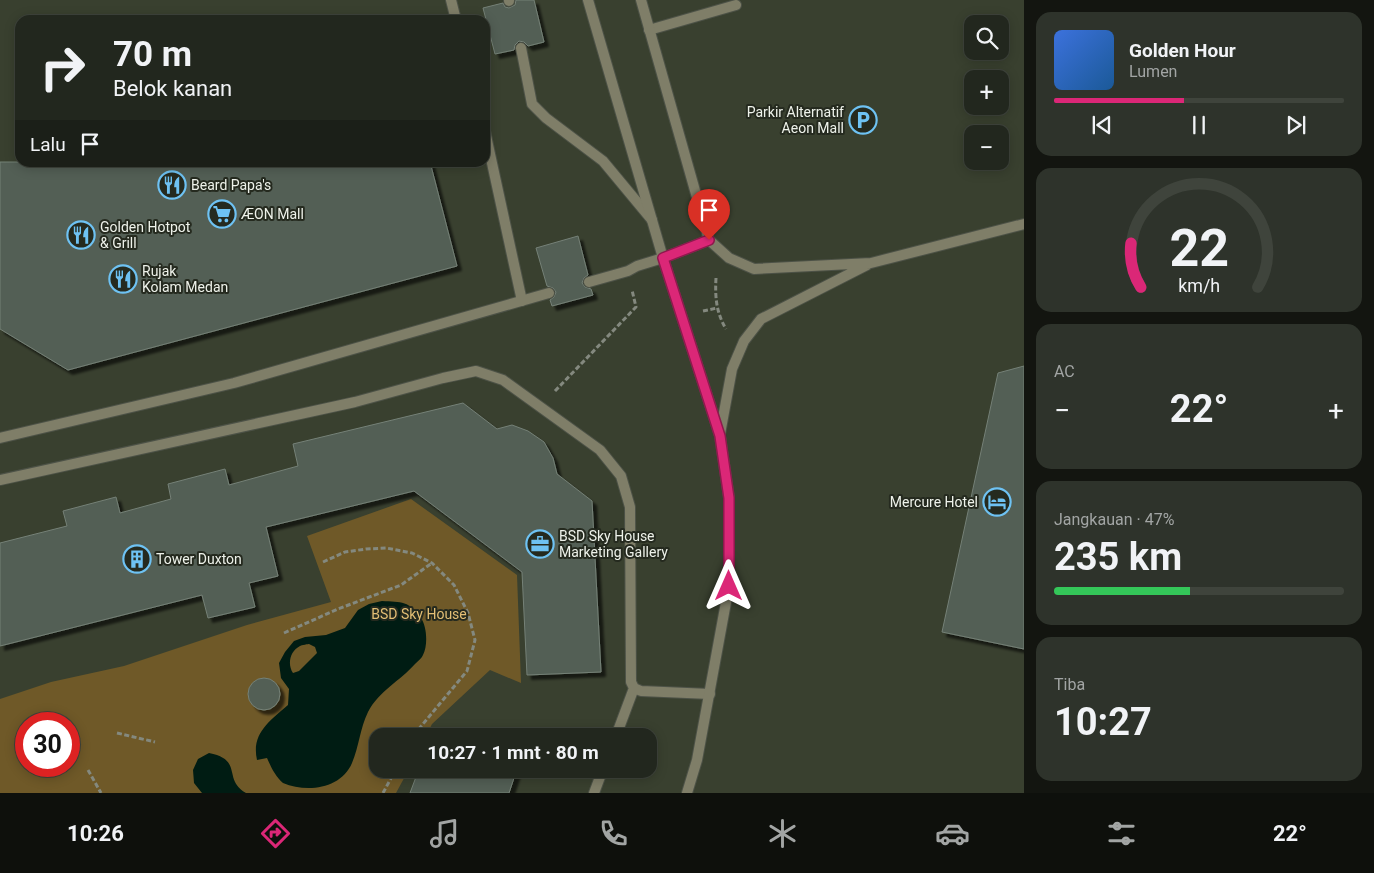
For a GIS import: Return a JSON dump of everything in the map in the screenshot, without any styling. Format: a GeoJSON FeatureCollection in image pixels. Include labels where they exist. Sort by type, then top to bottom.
{"type":"FeatureCollection","features":[{"type":"Feature","properties":{"kind":"street"},"geometry":{"type":"LineString","coordinates":[[451,0],[455,15]]}},
{"type":"Feature","properties":{"kind":"street"},"geometry":{"type":"LineString","coordinates":[[588,0],[663,258],[720,436],[729,498],[729,586],[697,760],[686,793]]}},
{"type":"Feature","properties":{"kind":"street"},"geometry":{"type":"LineString","coordinates":[[641,0],[709,240],[730,258],[754,269],[870,263],[1024,224]]}},
{"type":"Feature","properties":{"kind":"street"},"geometry":{"type":"LineString","coordinates":[[649,30],[736,4]]}},
{"type":"Feature","properties":{"kind":"street"},"geometry":{"type":"LineString","coordinates":[[521,48],[532,104],[546,118],[603,162],[652,220]]}},
{"type":"Feature","properties":{"kind":"street"},"geometry":{"type":"LineString","coordinates":[[490,155],[522,301]]}},
{"type":"Feature","properties":{"kind":"street"},"geometry":{"type":"LineString","coordinates":[[589,282],[628,271],[709,240]]}},
{"type":"Feature","properties":{"kind":"street"},"geometry":{"type":"LineString","coordinates":[[720,436],[732,370],[744,342],[761,320],[870,263]]}},
{"type":"Feature","properties":{"kind":"street"},"geometry":{"type":"LineString","coordinates":[[0,438],[234,383],[549,293]]}},
{"type":"Feature","properties":{"kind":"street"},"geometry":{"type":"LineString","coordinates":[[0,480],[355,402],[476,371],[502,380],[538,408],[600,450],[621,476],[630,507],[631,682],[634,688],[641,691],[710,694]]}},
{"type":"Feature","properties":{"kind":"street"},"geometry":{"type":"LineString","coordinates":[[619,728],[634,688]]}},
{"type":"Feature","properties":{"kind":"street"},"geometry":{"type":"LineString","coordinates":[[594,793],[600,778]]}},
{"type":"Feature","properties":{"kind":"path"},"geometry":{"type":"LineString","coordinates":[[538,408],[636,307],[628,271]]}},
{"type":"Feature","properties":{"kind":"path"},"geometry":{"type":"LineString","coordinates":[[716,278],[715,294],[717,308],[720,320],[727,332]]}},
{"type":"Feature","properties":{"kind":"path"},"geometry":{"type":"LineString","coordinates":[[698,313],[717,308]]}},
{"type":"Feature","properties":{"kind":"path"},"geometry":{"type":"LineString","coordinates":[[323,562],[345,552],[386,548],[412,553],[432,563],[454,585],[468,613],[475,640],[467,671],[420,728]]}},
{"type":"Feature","properties":{"kind":"path"},"geometry":{"type":"LineString","coordinates":[[284,633],[338,609],[401,585],[432,563]]}},
{"type":"Feature","properties":{"kind":"path"},"geometry":{"type":"LineString","coordinates":[[117,733],[155,742]]}},
{"type":"Feature","properties":{"kind":"path"},"geometry":{"type":"LineString","coordinates":[[88,770],[101,793]]}},
{"type":"Feature","properties":{"kind":"path"},"geometry":{"type":"LineString","coordinates":[[383,793],[391,778]]}},
{"type":"Feature","properties":{"kind":"shaded area"},"geometry":{"type":"Polygon","coordinates":[[[0,0],[1024,0],[1024,793],[0,793],[0,0]]]}},
{"type":"Feature","properties":{"kind":"shaded area"},"geometry":{"type":"Polygon","coordinates":[[[382,601],[395,602],[409,605],[413,608],[421,618],[426,631],[425,651],[409,670],[378,698],[368,712],[352,763],[347,772],[332,783],[312,788],[302,788],[283,783],[275,774],[267,758],[257,760],[256,751],[259,735],[269,722],[288,705],[289,689],[281,678],[279,663],[294,641],[305,637],[326,635],[345,628],[358,610],[369,604],[382,601]],[[309,644],[303,645],[294,651],[290,658],[290,666],[293,673],[299,671],[317,653],[315,647],[309,644]]]}},
{"type":"Feature","properties":{"kind":"shaded area"},"geometry":{"type":"Polygon","coordinates":[[[209,753],[226,760],[230,765],[235,782],[246,793],[202,793],[194,783],[193,770],[198,759],[209,753]]]}},
{"type":"Feature","properties":{"kind":"green space","name":"BSD Sky House"},"geometry":{"type":"Polygon","coordinates":[[[411,499],[517,575],[521,683],[490,670],[430,728],[369,728],[369,778],[404,778],[396,793],[0,793],[0,699],[51,682],[124,666],[247,625],[331,602],[307,536],[411,499]]]}},
{"type":"Feature","properties":{"kind":"building"},"geometry":{"type":"Polygon","coordinates":[[[516,0],[534,0],[544,42],[528,46],[524,42],[519,41],[515,45],[514,50],[495,54],[490,35],[490,15],[485,15],[483,8],[503,3],[505,7],[509,8],[515,5],[516,0]]]}},
{"type":"Feature","properties":{"kind":"building","name":"ÆON Mall"},"geometry":{"type":"Polygon","coordinates":[[[0,162],[15,162],[15,167],[431,167],[457,266],[68,370],[0,329],[0,162]]]}},
{"type":"Feature","properties":{"kind":"building"},"geometry":{"type":"Polygon","coordinates":[[[578,236],[588,275],[582,283],[585,287],[591,289],[593,295],[552,306],[550,300],[556,292],[553,288],[547,286],[536,248],[578,236]]]}},
{"type":"Feature","properties":{"kind":"building","name":"Mercure Hotel"},"geometry":{"type":"Polygon","coordinates":[[[1024,366],[1024,649],[942,632],[998,373],[1024,366]]]}},
{"type":"Feature","properties":{"kind":"building"},"geometry":{"type":"Polygon","coordinates":[[[463,403],[497,429],[512,425],[528,431],[544,442],[553,458],[557,474],[592,501],[601,672],[527,675],[522,572],[414,491],[266,527],[278,576],[249,583],[255,607],[208,618],[202,595],[0,646],[0,543],[67,526],[63,511],[116,497],[120,513],[171,499],[168,484],[225,469],[229,485],[298,466],[293,444],[463,403]]]}},
{"type":"Feature","properties":{"kind":"building"},"geometry":{"type":"Polygon","coordinates":[[[264,678],[276,682],[280,694],[276,706],[264,710],[252,706],[248,694],[252,682],[264,678]]]}},
{"type":"Feature","properties":{"kind":"building"},"geometry":{"type":"Polygon","coordinates":[[[416,778],[514,778],[509,793],[410,793],[416,778]]]}},
{"type":"Feature","properties":{"kind":"place","name":"Parkir Alternatif Aeon Mall"},"geometry":{"type":"Point","coordinates":[863,120]}},
{"type":"Feature","properties":{"kind":"place","name":"Beard Papa's"},"geometry":{"type":"Point","coordinates":[172,185]}},
{"type":"Feature","properties":{"kind":"place","name":"ÆON Mall"},"geometry":{"type":"Point","coordinates":[222,214]}},
{"type":"Feature","properties":{"kind":"place","name":"Golden Hotpot & Grill"},"geometry":{"type":"Point","coordinates":[81,235]}},
{"type":"Feature","properties":{"kind":"place","name":"Rujak Kolam Medan"},"geometry":{"type":"Point","coordinates":[123,279]}},
{"type":"Feature","properties":{"kind":"place","name":"Mercure Hotel"},"geometry":{"type":"Point","coordinates":[997,502]}},
{"type":"Feature","properties":{"kind":"place","name":"BSD Sky House Marketing Gallery"},"geometry":{"type":"Point","coordinates":[540,544]}},
{"type":"Feature","properties":{"kind":"place","name":"Tower Duxton"},"geometry":{"type":"Point","coordinates":[137,559]}},
{"type":"Feature","properties":{"kind":"route"},"geometry":{"type":"LineString","coordinates":[[709,240],[663,258],[720,436],[729,498],[729,586]]}}]}
